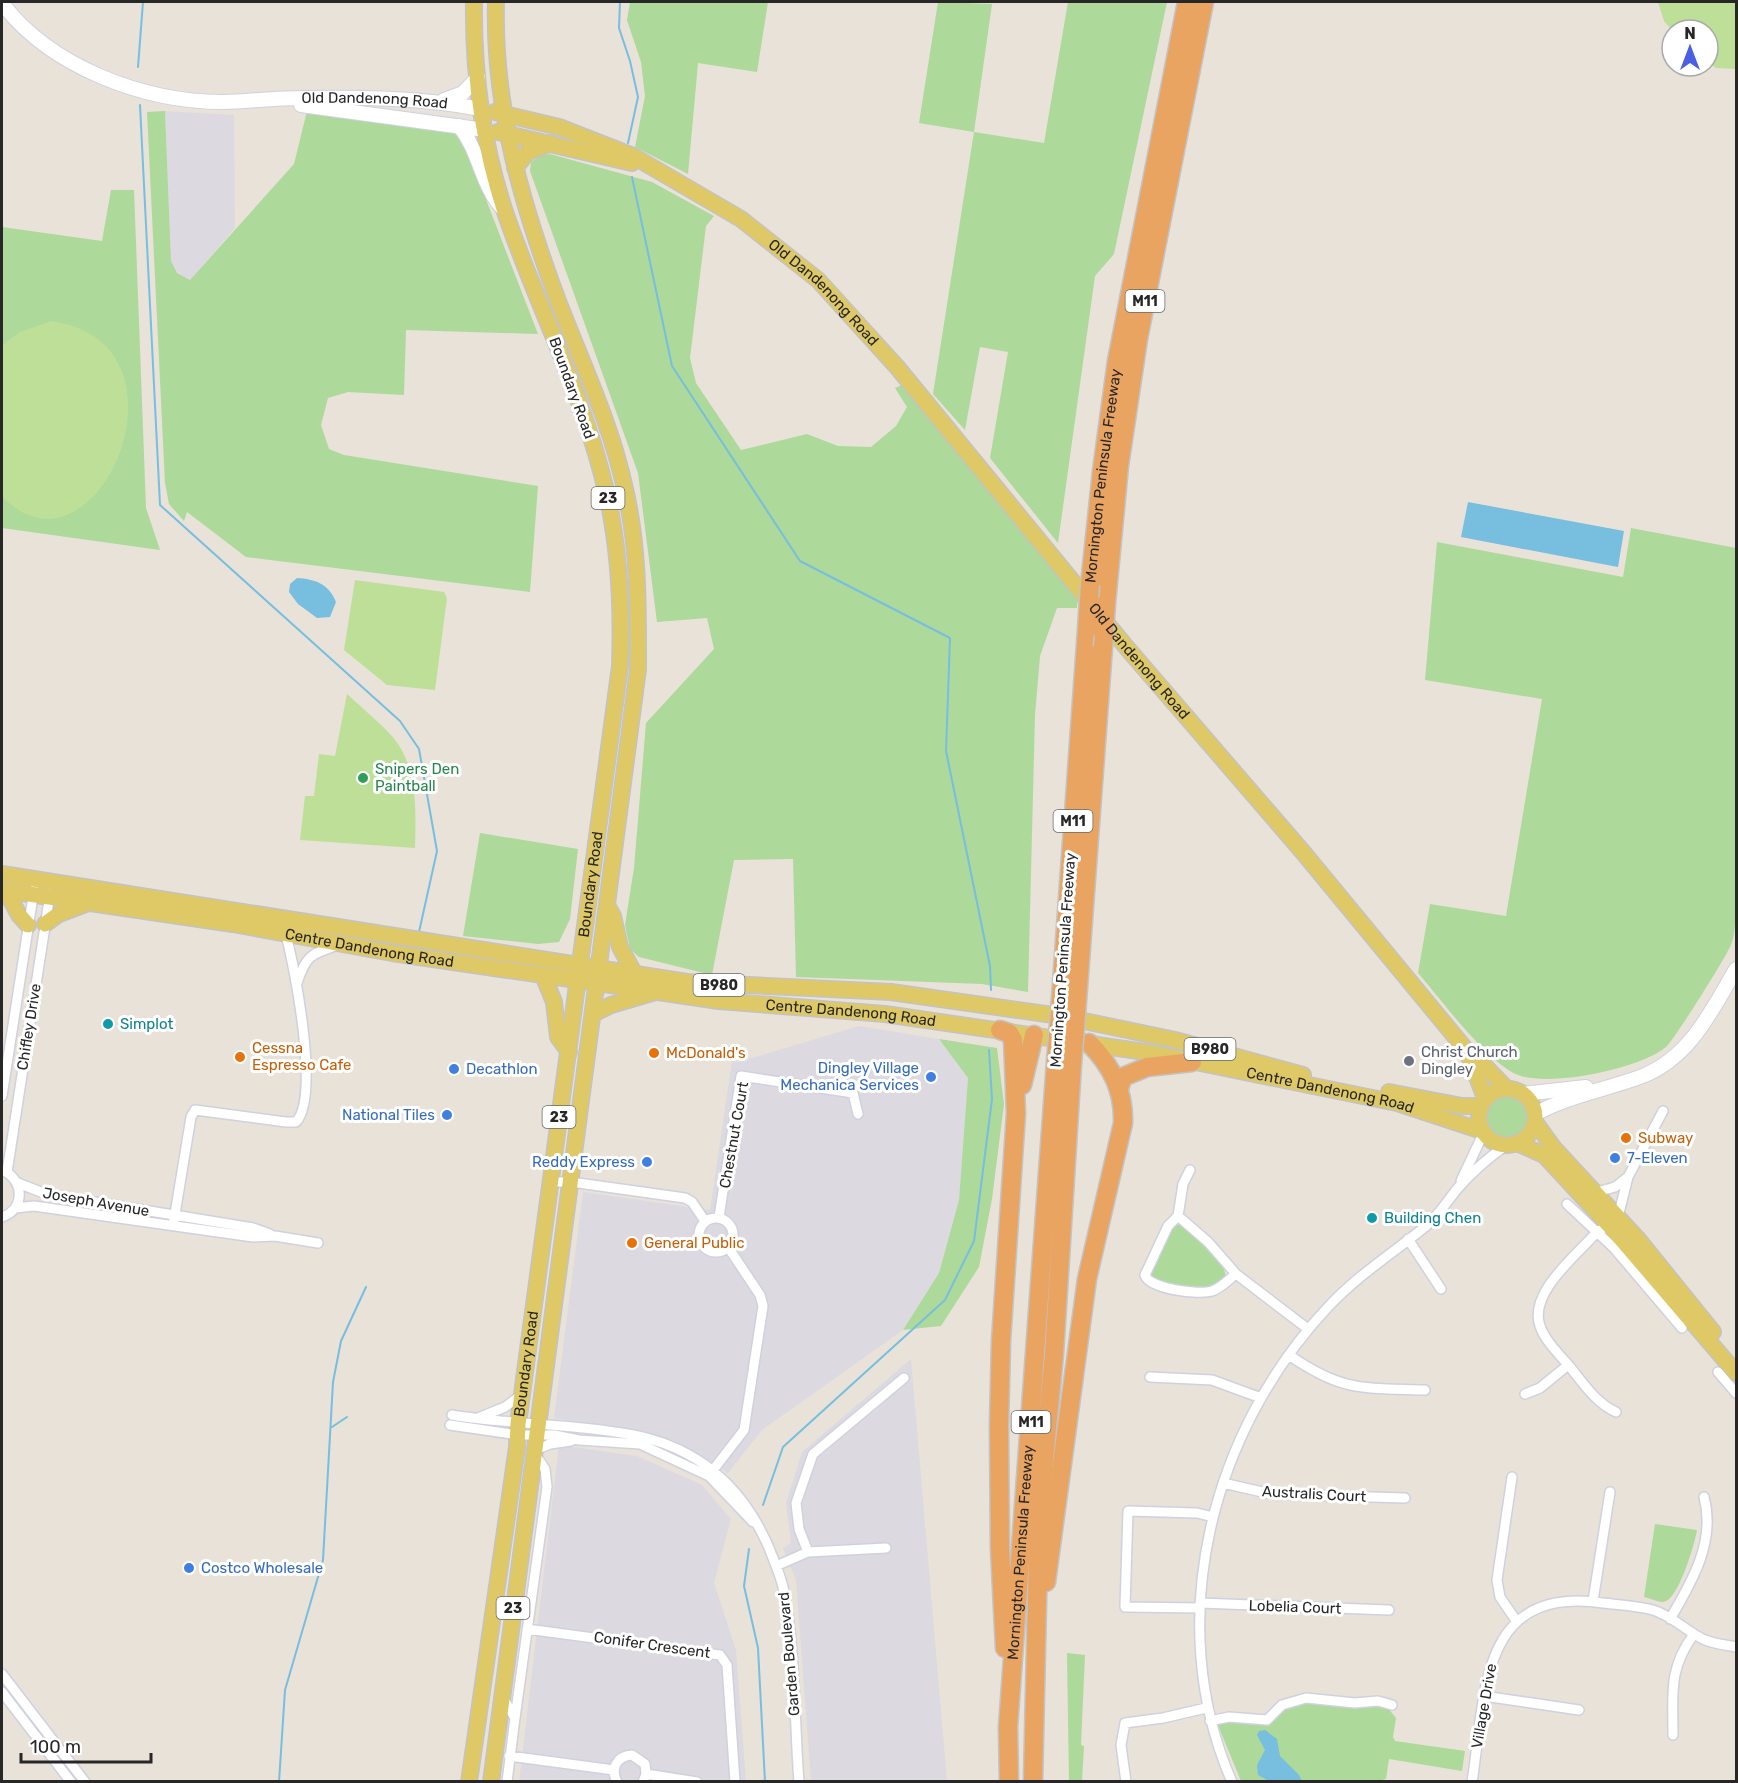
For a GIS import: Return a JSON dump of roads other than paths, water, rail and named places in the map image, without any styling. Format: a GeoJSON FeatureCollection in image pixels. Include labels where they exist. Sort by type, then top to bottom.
{"type":"FeatureCollection","features":[{"type":"Feature","properties":{"kind":"highway","name":"Mornington Peninsula Freeway"},"geometry":{"type":"LineString","coordinates":[[1033,1782],[1039,1513],[1054,1354],[1064,1015],[1090,585],[1102,471],[1119,352],[1187,2]]}},
{"type":"Feature","properties":{"kind":"highway","name":"Mornington Peninsula Freeway"},"geometry":{"type":"LineString","coordinates":[[1064,1015],[1103,647],[1119,466],[1137,339],[1204,2]]}},
{"type":"Feature","properties":{"kind":"highway"},"geometry":{"type":"LineString","coordinates":[[1000,1030],[1009,1033],[1013,1043],[1016,1113],[1001,1341],[999,1426],[1000,1549],[1008,1727]]}},
{"type":"Feature","properties":{"kind":"highway"},"geometry":{"type":"LineString","coordinates":[[1016,1113],[1034,1035]]}},
{"type":"Feature","properties":{"kind":"highway"},"geometry":{"type":"LineString","coordinates":[[1034,1669],[1087,1279],[1123,1123],[1119,1088],[1103,1058],[1089,1043]]}},
{"type":"Feature","properties":{"kind":"highway"},"geometry":{"type":"LineString","coordinates":[[1119,1088],[1123,1077],[1140,1069],[1192,1062]]}},
{"type":"Feature","properties":{"kind":"highway","name":"Mornington Peninsula Freeway"},"geometry":{"type":"LineString","coordinates":[[1009,1782],[1008,1727],[1064,1063]]}},
{"type":"Feature","properties":{"kind":"main road","name":"Boundary Road"},"geometry":{"type":"LineString","coordinates":[[469,1782],[620,666],[622,614],[618,552],[607,493],[586,425],[505,212],[485,130],[478,77],[474,2]]}},
{"type":"Feature","properties":{"kind":"main road","name":"Boundary Road"},"geometry":{"type":"LineString","coordinates":[[491,1782],[638,669],[637,564],[625,489],[603,416],[540,248],[515,168],[507,134],[497,58],[496,2]]}},
{"type":"Feature","properties":{"kind":"main road","name":"Old Dandenong Road"},"geometry":{"type":"LineString","coordinates":[[2,3],[24,28],[72,62],[120,83],[189,99],[222,102],[333,98],[436,102],[504,113],[584,136],[627,153],[661,171],[715,202],[772,242],[818,280],[859,322],[1127,648],[1309,860],[1467,1051],[1479,1077],[1483,1102]]}},
{"type":"Feature","properties":{"kind":"main road"},"geometry":{"type":"LineString","coordinates":[[436,102],[460,95],[478,77]]}},
{"type":"Feature","properties":{"kind":"main road","name":"Old Dandenong Road"},"geometry":{"type":"LineString","coordinates":[[258,99],[485,130],[554,143],[661,171]]}},
{"type":"Feature","properties":{"kind":"main road"},"geometry":{"type":"LineString","coordinates":[[459,126],[469,141],[489,191],[505,212]]}},
{"type":"Feature","properties":{"kind":"main road"},"geometry":{"type":"LineString","coordinates":[[515,168],[528,152],[554,143]]}},
{"type":"Feature","properties":{"kind":"main road","name":"Centre Dandenong Road"},"geometry":{"type":"LineString","coordinates":[[2,874],[34,887],[51,890],[598,975],[722,985],[891,992],[1064,1015],[1150,1034],[1320,1079],[1462,1106],[1483,1102]]}},
{"type":"Feature","properties":{"kind":"main road","name":"Centre Dandenong Road"},"geometry":{"type":"LineString","coordinates":[[4,891],[34,887]]}},
{"type":"Feature","properties":{"kind":"main road","name":"Centre Dandenong Road"},"geometry":{"type":"LineString","coordinates":[[51,890],[88,903],[341,945],[543,975],[579,972]]}},
{"type":"Feature","properties":{"kind":"main road"},"geometry":{"type":"LineString","coordinates":[[4,891],[28,925]]}},
{"type":"Feature","properties":{"kind":"main road"},"geometry":{"type":"LineString","coordinates":[[45,924],[59,914],[88,903]]}},
{"type":"Feature","properties":{"kind":"main road"},"geometry":{"type":"LineString","coordinates":[[607,904],[613,916],[620,947],[631,978]]}},
{"type":"Feature","properties":{"kind":"main road"},"geometry":{"type":"LineString","coordinates":[[1511,1144],[1529,1135],[1535,1118],[1557,1102],[1657,1069],[1685,1047],[1701,1029],[1737,969]]}},
{"type":"Feature","properties":{"kind":"main road"},"geometry":{"type":"LineString","coordinates":[[543,975],[554,1002],[558,1037],[569,1052]]}},
{"type":"Feature","properties":{"kind":"main road","name":"Centre Dandenong Road"},"geometry":{"type":"LineString","coordinates":[[631,978],[657,991],[753,1005],[885,1014],[1089,1043],[1397,1103],[1483,1132]]}},
{"type":"Feature","properties":{"kind":"main road"},"geometry":{"type":"LineString","coordinates":[[593,1014],[611,1005],[657,991]]}},
{"type":"Feature","properties":{"kind":"main road"},"geometry":{"type":"LineString","coordinates":[[1034,1035],[1042,1025],[1064,1015],[1089,1043]]}},
{"type":"Feature","properties":{"kind":"main road","name":"Old Dandenong Road"},"geometry":{"type":"LineString","coordinates":[[1467,1051],[1478,1058],[1507,1089]]}},
{"type":"Feature","properties":{"kind":"main road"},"geometry":{"type":"LineString","coordinates":[[1507,1089],[1523,1094],[1613,1084]]}},
{"type":"Feature","properties":{"kind":"main road","name":"B980"},"geometry":{"type":"LineString","coordinates":[[1483,1102],[1497,1090],[1507,1089]]}},
{"type":"Feature","properties":{"kind":"main road"},"geometry":{"type":"LineString","coordinates":[[1523,1094],[1532,1104],[1535,1118],[1553,1147],[1598,1200],[1607,1224],[1736,1368]]}},
{"type":"Feature","properties":{"kind":"main road"},"geometry":{"type":"LineString","coordinates":[[1483,1102],[1478,1117],[1483,1132]]}},
{"type":"Feature","properties":{"kind":"main road","name":"B980"},"geometry":{"type":"LineString","coordinates":[[1483,1132],[1493,1142],[1511,1144]]}},
{"type":"Feature","properties":{"kind":"main road"},"geometry":{"type":"LineString","coordinates":[[1511,1144],[1544,1155],[1598,1200]]}},
{"type":"Feature","properties":{"kind":"main road"},"geometry":{"type":"LineString","coordinates":[[552,1177],[564,1166],[575,1149]]}},
{"type":"Feature","properties":{"kind":"street","name":"Chifley Drive"},"geometry":{"type":"LineString","coordinates":[[2,1095],[34,887]]}},
{"type":"Feature","properties":{"kind":"street","name":"Chifley Drive"},"geometry":{"type":"LineString","coordinates":[[4,1171],[51,890]]}},
{"type":"Feature","properties":{"kind":"street"},"geometry":{"type":"LineString","coordinates":[[173,1226],[190,1117],[195,1110],[286,1122],[296,1122],[302,1115],[307,1080],[297,984],[286,935]]}},
{"type":"Feature","properties":{"kind":"street"},"geometry":{"type":"LineString","coordinates":[[297,984],[304,964],[312,954],[341,945]]}},
{"type":"Feature","properties":{"kind":"street","name":"Chestnut Court"},"geometry":{"type":"LineString","coordinates":[[719,1217],[741,1076],[853,1093],[858,1114]]}},
{"type":"Feature","properties":{"kind":"street"},"geometry":{"type":"LineString","coordinates":[[1616,1412],[1600,1402],[1541,1330],[1538,1303],[1546,1288],[1607,1224],[1628,1177],[1663,1111]]}},
{"type":"Feature","properties":{"kind":"street"},"geometry":{"type":"LineString","coordinates":[[1457,1189],[1483,1132]]}},
{"type":"Feature","properties":{"kind":"street"},"geometry":{"type":"LineString","coordinates":[[1232,1782],[1216,1746],[1206,1708],[1200,1664],[1200,1606],[1204,1565],[1213,1517],[1223,1483],[1243,1433],[1261,1398],[1308,1329],[1365,1272],[1437,1215],[1457,1189],[1511,1144]]}},
{"type":"Feature","properties":{"kind":"street"},"geometry":{"type":"LineString","coordinates":[[1190,1170],[1183,1184],[1178,1216],[1168,1226],[1161,1245],[1147,1266],[1147,1281],[1160,1286],[1199,1293],[1216,1289],[1236,1274]]}},
{"type":"Feature","properties":{"kind":"street"},"geometry":{"type":"LineString","coordinates":[[3,1218],[15,1208],[20,1196],[18,1183],[4,1171]]}},
{"type":"Feature","properties":{"kind":"street"},"geometry":{"type":"LineString","coordinates":[[552,1177],[571,1182],[685,1198],[692,1202],[705,1221]]}},
{"type":"Feature","properties":{"kind":"street"},"geometry":{"type":"LineString","coordinates":[[1598,1200],[1628,1177]]}},
{"type":"Feature","properties":{"kind":"street","name":"Joseph Avenue"},"geometry":{"type":"LineString","coordinates":[[18,1183],[46,1194],[253,1228],[275,1236],[318,1243]]}},
{"type":"Feature","properties":{"kind":"street"},"geometry":{"type":"LineString","coordinates":[[1567,1204],[1607,1224],[1682,1328]]}},
{"type":"Feature","properties":{"kind":"street","name":"Joseph Avenue"},"geometry":{"type":"LineString","coordinates":[[15,1208],[34,1206],[253,1237],[275,1236]]}},
{"type":"Feature","properties":{"kind":"street"},"geometry":{"type":"LineString","coordinates":[[1178,1216],[1208,1242],[1236,1274],[1308,1329]]}},
{"type":"Feature","properties":{"kind":"street"},"geometry":{"type":"LineString","coordinates":[[719,1217],[733,1229],[733,1241],[723,1251],[711,1251],[701,1244],[699,1231],[705,1221],[719,1217]]}},
{"type":"Feature","properties":{"kind":"street"},"geometry":{"type":"LineString","coordinates":[[1408,1239],[1441,1289]]}},
{"type":"Feature","properties":{"kind":"street"},"geometry":{"type":"LineString","coordinates":[[711,1473],[744,1430],[764,1306],[760,1295],[728,1247]]}},
{"type":"Feature","properties":{"kind":"street"},"geometry":{"type":"LineString","coordinates":[[1289,1355],[1323,1377],[1346,1385],[1425,1390]]}},
{"type":"Feature","properties":{"kind":"street"},"geometry":{"type":"LineString","coordinates":[[1525,1394],[1540,1388],[1568,1365]]}},
{"type":"Feature","properties":{"kind":"street"},"geometry":{"type":"LineString","coordinates":[[1718,1372],[1737,1393]]}},
{"type":"Feature","properties":{"kind":"street"},"geometry":{"type":"LineString","coordinates":[[1150,1377],[1212,1380],[1261,1398]]}},
{"type":"Feature","properties":{"kind":"street"},"geometry":{"type":"LineString","coordinates":[[808,1552],[799,1529],[796,1503],[813,1454],[904,1378]]}},
{"type":"Feature","properties":{"kind":"street"},"geometry":{"type":"LineString","coordinates":[[476,1419],[505,1407],[522,1395]]}},
{"type":"Feature","properties":{"kind":"street"},"geometry":{"type":"LineString","coordinates":[[452,1414],[518,1429]]}},
{"type":"Feature","properties":{"kind":"street"},"geometry":{"type":"LineString","coordinates":[[450,1425],[518,1429]]}},
{"type":"Feature","properties":{"kind":"street","name":"Garden Boulevard"},"geometry":{"type":"LineString","coordinates":[[518,1429],[582,1427],[630,1434],[684,1452],[711,1473],[751,1511],[776,1566],[787,1613],[799,1782]]}},
{"type":"Feature","properties":{"kind":"street","name":"Garden Boulevard"},"geometry":{"type":"LineString","coordinates":[[537,1430],[579,1440],[640,1444],[711,1473]]}},
{"type":"Feature","properties":{"kind":"street"},"geometry":{"type":"LineString","coordinates":[[507,1782],[548,1481],[545,1469],[535,1452],[550,1444],[579,1440]]}},
{"type":"Feature","properties":{"kind":"street"},"geometry":{"type":"LineString","coordinates":[[1512,1477],[1497,1580],[1500,1597],[1517,1622]]}},
{"type":"Feature","properties":{"kind":"street","name":"Australis Court"},"geometry":{"type":"LineString","coordinates":[[1223,1483],[1271,1494],[1405,1498]]}},
{"type":"Feature","properties":{"kind":"street"},"geometry":{"type":"LineString","coordinates":[[1593,1601],[1610,1492]]}},
{"type":"Feature","properties":{"kind":"street"},"geometry":{"type":"LineString","coordinates":[[1670,1619],[1691,1582],[1703,1553],[1709,1517],[1704,1497]]}},
{"type":"Feature","properties":{"kind":"street","name":"Lobelia Court"},"geometry":{"type":"LineString","coordinates":[[1213,1517],[1197,1513],[1128,1511],[1125,1607],[1200,1606],[1389,1610]]}},
{"type":"Feature","properties":{"kind":"street"},"geometry":{"type":"LineString","coordinates":[[776,1566],[808,1552],[886,1548]]}},
{"type":"Feature","properties":{"kind":"street","name":"Village Drive"},"geometry":{"type":"LineString","coordinates":[[1472,1782],[1491,1661],[1498,1645],[1517,1622],[1530,1611],[1556,1601],[1593,1601],[1653,1610],[1712,1642],[1737,1647]]}},
{"type":"Feature","properties":{"kind":"street","name":"Conifer Crescent"},"geometry":{"type":"LineString","coordinates":[[527,1629],[720,1655],[727,1665],[735,1782]]}},
{"type":"Feature","properties":{"kind":"street"},"geometry":{"type":"LineString","coordinates":[[1673,1735],[1673,1673],[1680,1652],[1694,1634]]}},
{"type":"Feature","properties":{"kind":"street"},"geometry":{"type":"LineString","coordinates":[[2,1674],[85,1782]]}},
{"type":"Feature","properties":{"kind":"street"},"geometry":{"type":"LineString","coordinates":[[2,1692],[71,1782]]}},
{"type":"Feature","properties":{"kind":"street"},"geometry":{"type":"LineString","coordinates":[[501,1694],[515,1718]]}},
{"type":"Feature","properties":{"kind":"street"},"geometry":{"type":"LineString","coordinates":[[1484,1696],[1579,1710]]}},
{"type":"Feature","properties":{"kind":"street"},"geometry":{"type":"LineString","coordinates":[[1210,1722],[1229,1718],[1267,1720],[1286,1703],[1314,1698],[1383,1702],[1392,1706]]}},
{"type":"Feature","properties":{"kind":"street"},"geometry":{"type":"LineString","coordinates":[[1126,1782],[1121,1745],[1125,1723],[1174,1716],[1206,1708]]}},
{"type":"Feature","properties":{"kind":"street"},"geometry":{"type":"LineString","coordinates":[[617,1782],[614,1770],[622,1757],[632,1755],[645,1764],[645,1778],[697,1782]]}},
{"type":"Feature","properties":{"kind":"street"},"geometry":{"type":"LineString","coordinates":[[509,1756],[614,1770]]}},
{"type":"Feature","properties":{"kind":"water"},"geometry":{"type":"Polygon","coordinates":[[[1468,502],[1624,531],[1618,567],[1461,537],[1468,502]]]}},
{"type":"Feature","properties":{"kind":"water"},"geometry":{"type":"Polygon","coordinates":[[[297,578],[315,581],[329,591],[336,602],[330,617],[317,618],[298,604],[289,592],[290,584],[297,578]]]}},
{"type":"Feature","properties":{"kind":"water"},"geometry":{"type":"Polygon","coordinates":[[[1265,1730],[1277,1739],[1280,1756],[1302,1781],[1269,1781],[1258,1775],[1257,1765],[1265,1750],[1257,1735],[1259,1731],[1265,1730]]]}},
{"type":"Feature","properties":{"kind":"waterway"},"geometry":{"type":"LineString","coordinates":[[138,67],[143,2]]}},
{"type":"Feature","properties":{"kind":"waterway"},"geometry":{"type":"LineString","coordinates":[[620,2],[619,28],[630,61],[638,97],[628,143]]}},
{"type":"Feature","properties":{"kind":"waterway"},"geometry":{"type":"LineString","coordinates":[[140,105],[160,505],[400,721],[419,749],[437,851],[419,932]]}},
{"type":"Feature","properties":{"kind":"waterway"},"geometry":{"type":"LineString","coordinates":[[632,177],[672,366],[800,561],[950,638],[946,751],[990,966],[991,990]]}},
{"type":"Feature","properties":{"kind":"waterway"},"geometry":{"type":"LineString","coordinates":[[763,1505],[783,1447],[945,1300],[974,1241],[992,1099],[989,1050]]}},
{"type":"Feature","properties":{"kind":"waterway"},"geometry":{"type":"LineString","coordinates":[[279,1782],[285,1690],[323,1560],[333,1382],[341,1341],[366,1287]]}},
{"type":"Feature","properties":{"kind":"waterway"},"geometry":{"type":"LineString","coordinates":[[332,1427],[347,1417]]}},
{"type":"Feature","properties":{"kind":"waterway"},"geometry":{"type":"LineString","coordinates":[[749,1549],[744,1586],[758,1648],[765,1782]]}},
{"type":"Feature","properties":{"kind":"place","name":"Snipers Den Paintball"},"geometry":{"type":"Point","coordinates":[363,778]}},
{"type":"Feature","properties":{"kind":"place","name":"Simplot"},"geometry":{"type":"Point","coordinates":[108,1024]}},
{"type":"Feature","properties":{"kind":"place","name":"McDonald's"},"geometry":{"type":"Point","coordinates":[654,1053]}},
{"type":"Feature","properties":{"kind":"place","name":"Cessna Espresso Cafe"},"geometry":{"type":"Point","coordinates":[240,1057]}},
{"type":"Feature","properties":{"kind":"place","name":"Christ Church Dingley"},"geometry":{"type":"Point","coordinates":[1409,1061]}},
{"type":"Feature","properties":{"kind":"place","name":"Decathlon"},"geometry":{"type":"Point","coordinates":[454,1069]}},
{"type":"Feature","properties":{"kind":"place","name":"Dingley Village Mechanica Services"},"geometry":{"type":"Point","coordinates":[931,1077]}},
{"type":"Feature","properties":{"kind":"place","name":"National Tiles"},"geometry":{"type":"Point","coordinates":[447,1115]}},
{"type":"Feature","properties":{"kind":"place","name":"Subway"},"geometry":{"type":"Point","coordinates":[1626,1138]}},
{"type":"Feature","properties":{"kind":"place","name":"7-Eleven"},"geometry":{"type":"Point","coordinates":[1615,1158]}},
{"type":"Feature","properties":{"kind":"place","name":"Reddy Express"},"geometry":{"type":"Point","coordinates":[647,1162]}},
{"type":"Feature","properties":{"kind":"place","name":"Building Chen"},"geometry":{"type":"Point","coordinates":[1372,1218]}},
{"type":"Feature","properties":{"kind":"place","name":"General Public"},"geometry":{"type":"Point","coordinates":[632,1243]}},
{"type":"Feature","properties":{"kind":"place","name":"Costco Wholesale"},"geometry":{"type":"Point","coordinates":[189,1568]}}]}
